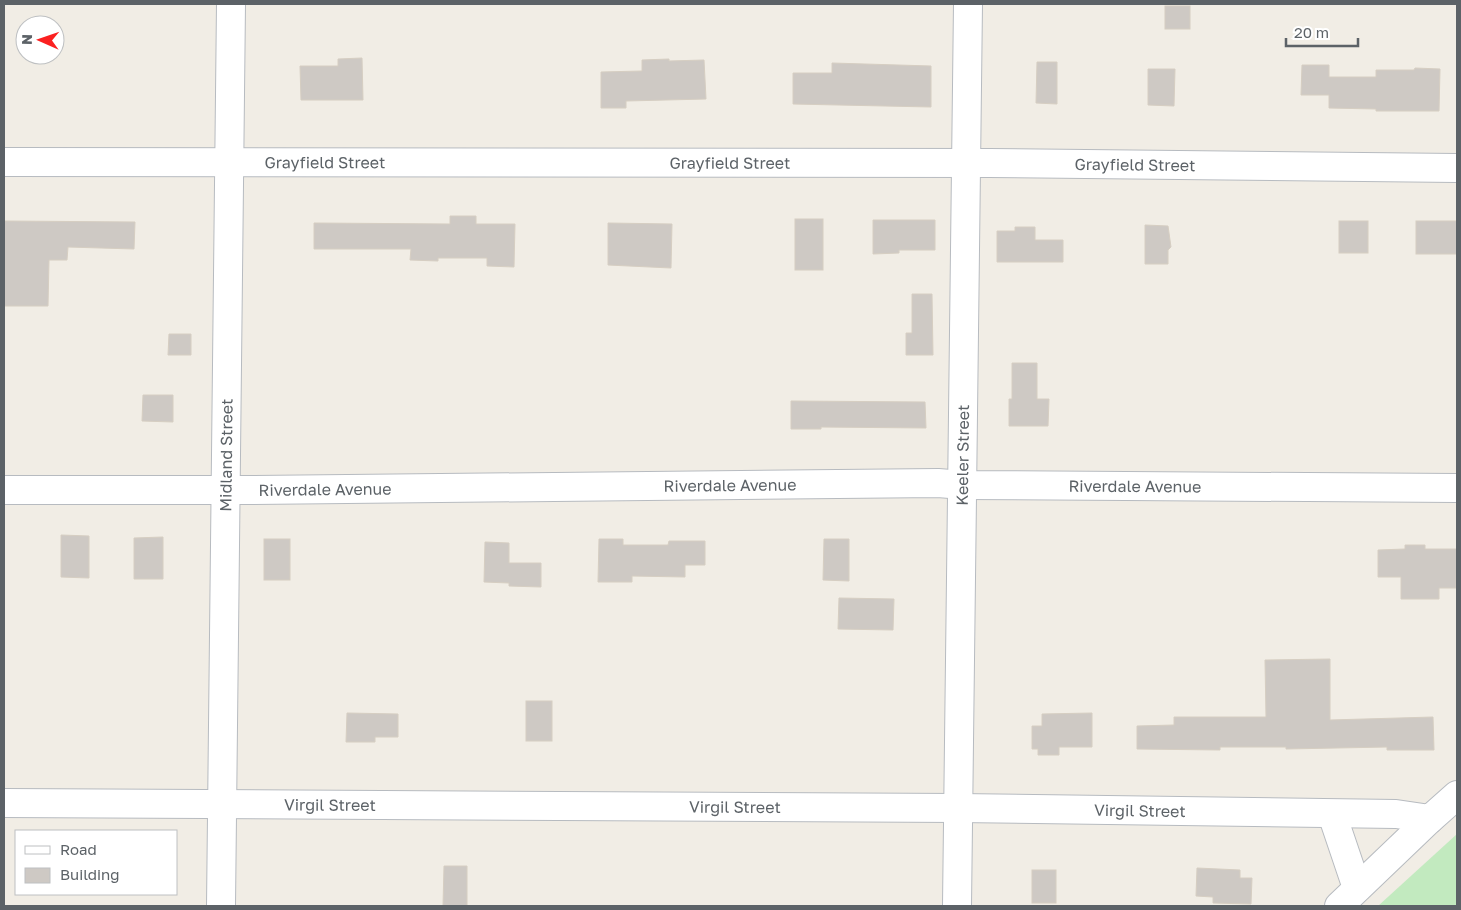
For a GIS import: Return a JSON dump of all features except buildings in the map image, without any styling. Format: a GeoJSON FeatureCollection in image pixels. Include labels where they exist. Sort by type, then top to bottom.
{"type":"FeatureCollection","features":[{"type":"Feature","properties":{"kind":"street","name":"Midland Street"},"geometry":{"type":"LineString","coordinates":[[221,906],[231,4]]}},
{"type":"Feature","properties":{"kind":"street","name":"Keeler Street"},"geometry":{"type":"LineString","coordinates":[[957,906],[968,4]]}},
{"type":"Feature","properties":{"kind":"street","name":"Grayfield Street"},"geometry":{"type":"LineString","coordinates":[[4,162],[965,163],[1457,168]]}},
{"type":"Feature","properties":{"kind":"street","name":"Riverdale Avenue"},"geometry":{"type":"LineString","coordinates":[[4,490],[226,490],[938,483],[963,485],[1457,488]]}},
{"type":"Feature","properties":{"kind":"street"},"geometry":{"type":"LineString","coordinates":[[1348,897],[1457,795]]}},
{"type":"Feature","properties":{"kind":"street","name":"Virgil Street"},"geometry":{"type":"LineString","coordinates":[[4,803],[958,808],[1396,814],[1430,819]]}},
{"type":"Feature","properties":{"kind":"street"},"geometry":{"type":"LineString","coordinates":[[1332,814],[1348,897]]}},
{"type":"Feature","properties":{"kind":"green space"},"geometry":{"type":"Polygon","coordinates":[[[1457,834],[1457,906],[1378,906],[1457,834]]]}}]}
